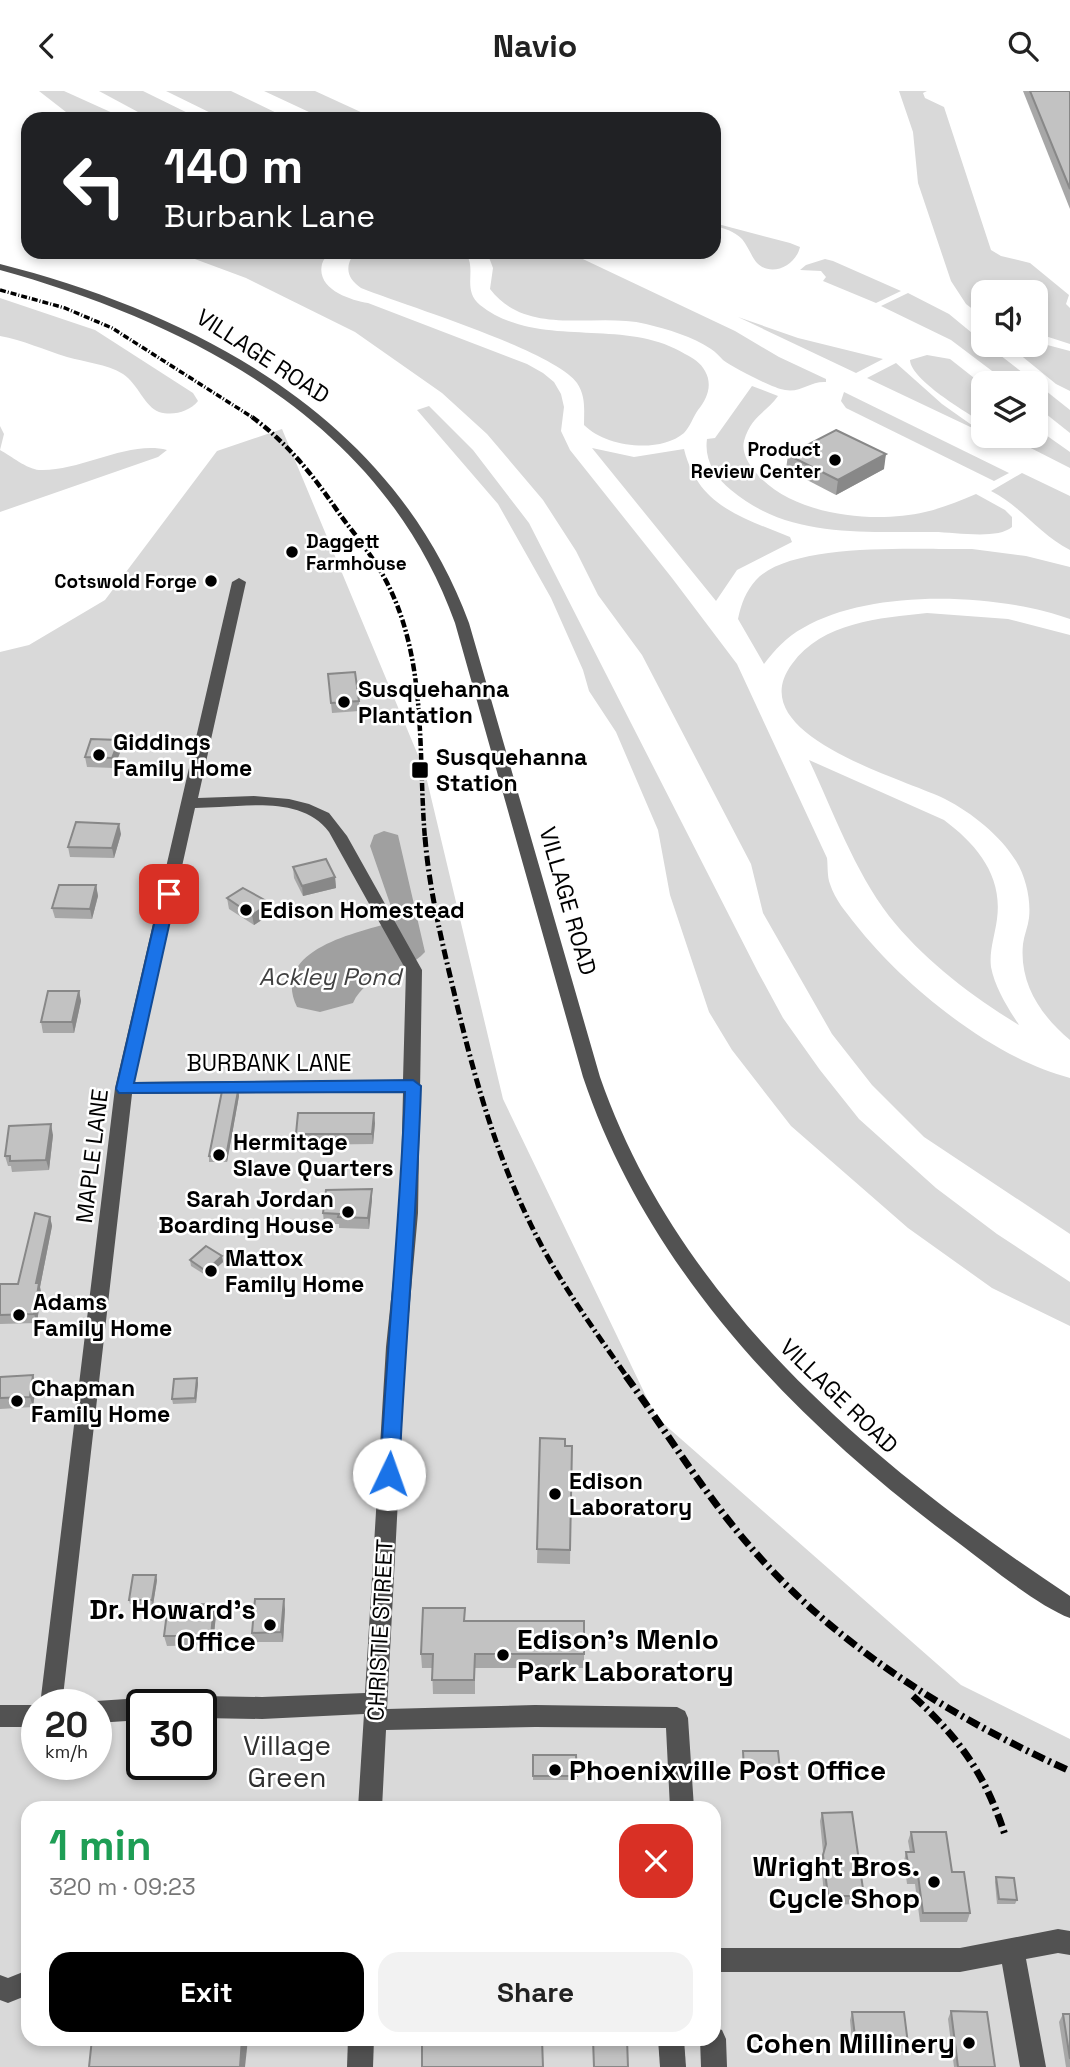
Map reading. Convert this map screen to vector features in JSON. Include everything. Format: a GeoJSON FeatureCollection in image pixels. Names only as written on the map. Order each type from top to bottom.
{"type":"FeatureCollection","features":[{"type":"Feature","properties":{"kind":"street","name":"VILLAGE ROAD"},"geometry":{"type":"LineString","coordinates":[[0,267],[114,302],[215,350],[280,390],[315,417],[361,459],[394,498],[434,557],[458,610],[593,1081],[624,1154],[664,1228],[718,1305],[773,1368],[831,1425],[935,1515],[1070,1608]]}},
{"type":"Feature","properties":{"kind":"street","name":"MAPLE LANE"},"geometry":{"type":"LineString","coordinates":[[53,1689],[124,1089],[239,582]]}},
{"type":"Feature","properties":{"kind":"street","name":"CHRISTIE STREET"},"geometry":{"type":"LineString","coordinates":[[189,803],[282,804],[317,812],[330,821],[414,970],[408,1213],[396,1347],[370,1801]]}},
{"type":"Feature","properties":{"kind":"street","name":"BURBANK LANE"},"geometry":{"type":"LineString","coordinates":[[124,1089],[413,1086]]}},
{"type":"Feature","properties":{"kind":"street"},"geometry":{"type":"LineString","coordinates":[[217,1707],[677,1718],[682,1801]]}},
{"type":"Feature","properties":{"kind":"street"},"geometry":{"type":"LineString","coordinates":[[0,1716],[21,1716]]}},
{"type":"Feature","properties":{"kind":"street"},"geometry":{"type":"LineString","coordinates":[[721,1961],[960,1960],[1058,1941],[1070,1943]]}},
{"type":"Feature","properties":{"kind":"street"},"geometry":{"type":"LineString","coordinates":[[1012,1949],[1033,2067]]}},
{"type":"Feature","properties":{"kind":"street"},"geometry":{"type":"LineString","coordinates":[[0,1987],[8,1991],[21,1985]]}},
{"type":"Feature","properties":{"kind":"street"},"geometry":{"type":"LineString","coordinates":[[360,2067],[361,2046]]}},
{"type":"Feature","properties":{"kind":"street"},"geometry":{"type":"LineString","coordinates":[[672,2046],[673,2067]]}},
{"type":"Feature","properties":{"kind":"street"},"geometry":{"type":"LineString","coordinates":[[713,2046],[714,2067]]}},
{"type":"Feature","properties":{"kind":"green space"},"geometry":{"type":"Polygon","coordinates":[[[39,91],[64,91],[110,112],[66,112],[39,91]]]}},
{"type":"Feature","properties":{"kind":"green space"},"geometry":{"type":"Polygon","coordinates":[[[99,91],[143,91],[186,112],[138,112],[99,91]]]}},
{"type":"Feature","properties":{"kind":"green space"},"geometry":{"type":"Polygon","coordinates":[[[166,91],[231,91],[274,112],[209,112],[166,91]]]}},
{"type":"Feature","properties":{"kind":"green space"},"geometry":{"type":"Polygon","coordinates":[[[264,91],[315,91],[361,112],[309,112],[264,91]]]}},
{"type":"Feature","properties":{"kind":"green space"},"geometry":{"type":"Polygon","coordinates":[[[899,91],[927,91],[923,93],[925,98],[944,107],[991,250],[1001,256],[1030,263],[1069,295],[1066,304],[1070,308],[1070,344],[1048,337],[1048,280],[971,280],[971,308],[966,304],[951,281],[918,183],[913,132],[899,91]]]}},
{"type":"Feature","properties":{"kind":"green space"},"geometry":{"type":"Polygon","coordinates":[[[721,225],[800,247],[789,264],[769,269],[757,263],[739,236],[721,228],[721,225]]]}},
{"type":"Feature","properties":{"kind":"green space"},"geometry":{"type":"Polygon","coordinates":[[[195,259],[325,259],[322,264],[324,280],[336,292],[527,364],[554,382],[564,407],[561,431],[570,450],[737,664],[827,858],[830,884],[845,911],[899,972],[953,1017],[1011,1055],[1070,1078],[1070,1234],[924,1137],[872,1085],[832,1034],[763,913],[751,864],[642,655],[598,595],[576,551],[543,500],[487,434],[442,393],[355,332],[246,278],[195,259]]]}},
{"type":"Feature","properties":{"kind":"green space"},"geometry":{"type":"Polygon","coordinates":[[[351,259],[469,259],[470,286],[474,299],[503,319],[554,331],[635,337],[661,343],[688,356],[701,366],[709,381],[706,397],[686,431],[673,440],[661,444],[633,445],[605,438],[584,425],[582,393],[577,383],[563,370],[478,330],[361,288],[350,276],[351,259]]]}},
{"type":"Feature","properties":{"kind":"green space"},"geometry":{"type":"Polygon","coordinates":[[[490,259],[583,259],[735,331],[779,357],[826,379],[826,382],[796,390],[785,390],[736,368],[696,340],[672,331],[626,321],[563,320],[523,313],[505,304],[490,289],[493,268],[490,259]]]}},
{"type":"Feature","properties":{"kind":"green space"},"geometry":{"type":"Polygon","coordinates":[[[825,259],[901,291],[876,303],[823,281],[826,277],[821,271],[800,270],[806,265],[825,259]]]}},
{"type":"Feature","properties":{"kind":"green space"},"geometry":{"type":"Polygon","coordinates":[[[908,293],[949,314],[971,332],[971,355],[951,340],[881,306],[908,293]]]}},
{"type":"Feature","properties":{"kind":"green space"},"geometry":{"type":"Polygon","coordinates":[[[0,298],[95,330],[193,393],[198,401],[180,412],[159,412],[128,378],[117,371],[0,336],[0,298]]]}},
{"type":"Feature","properties":{"kind":"green space"},"geometry":{"type":"Polygon","coordinates":[[[738,317],[798,338],[883,359],[856,373],[738,317]]]}},
{"type":"Feature","properties":{"kind":"green space"},"geometry":{"type":"Polygon","coordinates":[[[1048,345],[1070,351],[1070,391],[1048,377],[1048,371],[1040,371],[1023,357],[1048,357],[1048,345]]]}},
{"type":"Feature","properties":{"kind":"green space"},"geometry":{"type":"Polygon","coordinates":[[[927,355],[950,359],[971,376],[971,415],[919,377],[910,360],[927,355]]]}},
{"type":"Feature","properties":{"kind":"green space"},"geometry":{"type":"Polygon","coordinates":[[[974,357],[1002,357],[1021,371],[992,371],[974,357]]]}},
{"type":"Feature","properties":{"kind":"green space"},"geometry":{"type":"Polygon","coordinates":[[[896,363],[942,404],[971,425],[971,427],[867,378],[896,363]]]}},
{"type":"Feature","properties":{"kind":"green space"},"geometry":{"type":"Polygon","coordinates":[[[752,386],[778,396],[755,420],[747,433],[743,446],[745,455],[757,474],[792,499],[813,508],[836,513],[882,517],[905,516],[932,510],[976,494],[1005,510],[1012,517],[1012,527],[986,534],[828,529],[802,525],[753,506],[720,480],[707,454],[707,439],[715,438],[752,386]]]}},
{"type":"Feature","properties":{"kind":"green space"},"geometry":{"type":"Polygon","coordinates":[[[844,392],[1009,473],[994,481],[846,408],[841,401],[844,392]]]}},
{"type":"Feature","properties":{"kind":"green space"},"geometry":{"type":"Polygon","coordinates":[[[1048,393],[1070,410],[1070,433],[1048,416],[1048,393]]]}},
{"type":"Feature","properties":{"kind":"green space"},"geometry":{"type":"Polygon","coordinates":[[[429,406],[473,450],[529,523],[783,1018],[859,1119],[936,1188],[997,1234],[1070,1282],[1070,1326],[992,1288],[908,1228],[791,1126],[732,1050],[709,1012],[670,895],[658,830],[616,732],[589,691],[583,670],[551,598],[498,504],[417,410],[429,406]]]}},
{"type":"Feature","properties":{"kind":"green space"},"geometry":{"type":"Polygon","coordinates":[[[0,426],[4,434],[0,450],[0,426]]]}},
{"type":"Feature","properties":{"kind":"green space","name":"Village Green"},"geometry":{"type":"Polygon","coordinates":[[[282,429],[425,772],[503,1099],[656,1417],[961,1685],[1070,1739],[1070,2067],[0,2067],[0,652],[29,645],[105,600],[217,451],[282,429]]]}},
{"type":"Feature","properties":{"kind":"green space"},"geometry":{"type":"Polygon","coordinates":[[[1048,436],[1070,452],[1070,468],[1031,448],[1048,448],[1048,436]]]}},
{"type":"Feature","properties":{"kind":"green space"},"geometry":{"type":"Polygon","coordinates":[[[592,448],[634,457],[684,449],[700,484],[711,497],[739,515],[790,537],[792,542],[737,570],[716,601],[592,448]]]}},
{"type":"Feature","properties":{"kind":"green space"},"geometry":{"type":"Polygon","coordinates":[[[136,449],[167,450],[158,457],[0,512],[0,450],[24,465],[39,470],[71,466],[136,449]]]}},
{"type":"Feature","properties":{"kind":"green space"},"geometry":{"type":"Polygon","coordinates":[[[1022,473],[1070,496],[1070,550],[1049,537],[1012,504],[991,491],[1022,473]]]}},
{"type":"Feature","properties":{"kind":"green space"},"geometry":{"type":"Polygon","coordinates":[[[972,549],[1026,556],[1070,567],[1070,619],[1040,610],[971,600],[898,601],[863,606],[831,615],[803,628],[786,640],[764,664],[738,619],[744,598],[756,580],[773,568],[798,559],[858,550],[972,549]]]}},
{"type":"Feature","properties":{"kind":"green space"},"geometry":{"type":"Polygon","coordinates":[[[927,613],[1008,619],[1070,635],[1070,1040],[1041,1009],[1028,985],[1023,958],[1029,918],[1028,896],[1020,867],[1002,842],[975,818],[945,799],[864,766],[833,750],[806,732],[788,712],[782,689],[792,664],[804,650],[819,639],[872,620],[927,613]]]}},
{"type":"Feature","properties":{"kind":"green space"},"geometry":{"type":"Polygon","coordinates":[[[809,760],[944,820],[976,850],[991,875],[998,903],[991,967],[1002,997],[1019,1025],[949,976],[917,948],[889,916],[855,860],[809,760]]]}},
{"type":"Feature","properties":{"kind":"water","name":"Ackley Pond"},"geometry":{"type":"Polygon","coordinates":[[[384,831],[398,835],[425,952],[406,966],[367,985],[353,1003],[320,1012],[297,1007],[292,987],[296,970],[306,957],[341,938],[396,921],[370,846],[374,835],[384,831]]]}},
{"type":"Feature","properties":{"kind":"building"},"geometry":{"type":"Polygon","coordinates":[[[1030,91],[1070,91],[1070,189],[1030,91]]]}},
{"type":"Feature","properties":{"kind":"building"},"geometry":{"type":"Polygon","coordinates":[[[836,430],[886,454],[838,480],[788,455],[836,430]]]}},
{"type":"Feature","properties":{"kind":"building","name":"Susquehanna Plantation"},"geometry":{"type":"Polygon","coordinates":[[[355,672],[359,701],[331,703],[328,674],[355,672]]]}},
{"type":"Feature","properties":{"kind":"building"},"geometry":{"type":"Polygon","coordinates":[[[91,739],[119,740],[112,758],[85,757],[91,739]]]}},
{"type":"Feature","properties":{"kind":"building"},"geometry":{"type":"Polygon","coordinates":[[[76,822],[119,824],[112,848],[68,847],[76,822]]]}},
{"type":"Feature","properties":{"kind":"building"},"geometry":{"type":"Polygon","coordinates":[[[326,859],[335,877],[302,886],[293,867],[326,859]]]}},
{"type":"Feature","properties":{"kind":"building"},"geometry":{"type":"Polygon","coordinates":[[[59,885],[96,885],[90,909],[52,908],[59,885]]]}},
{"type":"Feature","properties":{"kind":"building"},"geometry":{"type":"Polygon","coordinates":[[[243,888],[270,903],[252,915],[227,898],[243,888]]]}},
{"type":"Feature","properties":{"kind":"building"},"geometry":{"type":"Polygon","coordinates":[[[48,991],[79,991],[72,1022],[41,1022],[48,991]]]}},
{"type":"Feature","properties":{"kind":"building"},"geometry":{"type":"Polygon","coordinates":[[[222,1091],[238,1091],[226,1157],[209,1156],[222,1091]]]}},
{"type":"Feature","properties":{"kind":"building"},"geometry":{"type":"Polygon","coordinates":[[[298,1113],[374,1113],[372,1134],[296,1134],[298,1113]]]}},
{"type":"Feature","properties":{"kind":"building"},"geometry":{"type":"Polygon","coordinates":[[[51,1124],[46,1160],[10,1161],[10,1156],[5,1156],[9,1126],[51,1124]]]}},
{"type":"Feature","properties":{"kind":"building"},"geometry":{"type":"Polygon","coordinates":[[[372,1189],[368,1218],[338,1217],[339,1214],[323,1213],[326,1190],[372,1189]]]}},
{"type":"Feature","properties":{"kind":"building"},"geometry":{"type":"Polygon","coordinates":[[[35,1213],[50,1217],[36,1283],[39,1283],[34,1314],[0,1315],[0,1284],[18,1284],[35,1213]]]}},
{"type":"Feature","properties":{"kind":"building"},"geometry":{"type":"Polygon","coordinates":[[[206,1246],[222,1256],[206,1271],[190,1260],[206,1246]]]}},
{"type":"Feature","properties":{"kind":"building"},"geometry":{"type":"Polygon","coordinates":[[[33,1375],[30,1397],[0,1398],[0,1377],[33,1375]]]}},
{"type":"Feature","properties":{"kind":"building"},"geometry":{"type":"Polygon","coordinates":[[[197,1378],[195,1398],[172,1399],[174,1379],[197,1378]]]}},
{"type":"Feature","properties":{"kind":"building","name":"Edison Laboratory"},"geometry":{"type":"Polygon","coordinates":[[[540,1438],[565,1439],[565,1446],[572,1446],[570,1550],[537,1549],[540,1438]]]}},
{"type":"Feature","properties":{"kind":"building"},"geometry":{"type":"Polygon","coordinates":[[[133,1575],[156,1575],[152,1600],[129,1600],[133,1575]]]}},
{"type":"Feature","properties":{"kind":"building","name":"Dr. Howard’s Office"},"geometry":{"type":"Polygon","coordinates":[[[255,1599],[284,1599],[281,1632],[252,1633],[255,1599]]]}},
{"type":"Feature","properties":{"kind":"building"},"geometry":{"type":"Polygon","coordinates":[[[214,1604],[211,1636],[164,1636],[168,1605],[214,1604]]]}},
{"type":"Feature","properties":{"kind":"building","name":"Edison's Menlo Park Laboratory"},"geometry":{"type":"Polygon","coordinates":[[[423,1608],[465,1608],[464,1621],[584,1621],[584,1654],[475,1654],[474,1680],[432,1680],[433,1654],[421,1654],[423,1608]]]}},
{"type":"Feature","properties":{"kind":"building"},"geometry":{"type":"Polygon","coordinates":[[[743,1751],[778,1751],[780,1770],[744,1770],[743,1751]]]}},
{"type":"Feature","properties":{"kind":"building","name":"Phoenixville Post Office"},"geometry":{"type":"Polygon","coordinates":[[[533,1755],[576,1755],[577,1776],[533,1776],[533,1755]]]}},
{"type":"Feature","properties":{"kind":"building"},"geometry":{"type":"Polygon","coordinates":[[[852,1812],[864,1896],[828,1896],[822,1813],[852,1812]]]}},
{"type":"Feature","properties":{"kind":"building","name":"Wright Bros. Cycle Shop"},"geometry":{"type":"Polygon","coordinates":[[[911,1832],[946,1832],[952,1872],[964,1872],[970,1913],[923,1913],[918,1875],[910,1875],[906,1852],[914,1852],[911,1832]]]}},
{"type":"Feature","properties":{"kind":"building"},"geometry":{"type":"Polygon","coordinates":[[[996,1877],[1014,1878],[1017,1900],[999,1899],[996,1877]]]}},
{"type":"Feature","properties":{"kind":"building","name":"Cohen Millinery"},"geometry":{"type":"Polygon","coordinates":[[[951,2011],[987,2012],[995,2067],[958,2067],[951,2011]]]}},
{"type":"Feature","properties":{"kind":"building"},"geometry":{"type":"Polygon","coordinates":[[[852,2012],[904,2012],[908,2044],[856,2044],[852,2012]]]}},
{"type":"Feature","properties":{"kind":"building"},"geometry":{"type":"Polygon","coordinates":[[[1063,2014],[1070,2014],[1070,2059],[1063,2014]]]}},
{"type":"Feature","properties":{"kind":"building"},"geometry":{"type":"Polygon","coordinates":[[[91,2046],[242,2046],[240,2067],[89,2067],[91,2046]]]}},
{"type":"Feature","properties":{"kind":"building"},"geometry":{"type":"Polygon","coordinates":[[[422,2046],[542,2046],[543,2067],[422,2067],[422,2046]]]}},
{"type":"Feature","properties":{"kind":"building"},"geometry":{"type":"Polygon","coordinates":[[[593,2046],[627,2046],[628,2067],[594,2067],[593,2046]]]}},
{"type":"Feature","properties":{"kind":"railway"},"geometry":{"type":"LineString","coordinates":[[0,290],[65,308],[112,328],[252,417]]}},
{"type":"Feature","properties":{"kind":"railway"},"geometry":{"type":"LineString","coordinates":[[252,417],[278,439],[311,475],[381,571],[403,620],[416,682],[425,839]]}},
{"type":"Feature","properties":{"kind":"railway"},"geometry":{"type":"LineString","coordinates":[[425,837],[436,913],[460,1018],[485,1109],[506,1168],[552,1265],[627,1377]]}},
{"type":"Feature","properties":{"kind":"railway"},"geometry":{"type":"LineString","coordinates":[[626,1376],[737,1531],[771,1570],[808,1606],[889,1670],[932,1698],[977,1725],[1070,1771]]}},
{"type":"Feature","properties":{"kind":"railway"},"geometry":{"type":"LineString","coordinates":[[913,1696],[944,1727],[969,1759],[989,1794],[1005,1835]]}},
{"type":"Feature","properties":{"kind":"place","name":"Product Review Center"},"geometry":{"type":"Point","coordinates":[835,460]}},
{"type":"Feature","properties":{"kind":"place","name":"Daggett Farmhouse"},"geometry":{"type":"Point","coordinates":[292,552]}},
{"type":"Feature","properties":{"kind":"place","name":"Cotswold Forge"},"geometry":{"type":"Point","coordinates":[211,581]}},
{"type":"Feature","properties":{"kind":"place","name":"Susquehanna Plantation"},"geometry":{"type":"Point","coordinates":[344,702]}},
{"type":"Feature","properties":{"kind":"place","name":"Giddings Family Home"},"geometry":{"type":"Point","coordinates":[99,755]}},
{"type":"Feature","properties":{"kind":"place","name":"Susquehanna Station"},"geometry":{"type":"Point","coordinates":[420,770]}},
{"type":"Feature","properties":{"kind":"place","name":"Edison Homestead"},"geometry":{"type":"Point","coordinates":[246,910]}},
{"type":"Feature","properties":{"kind":"place","name":"Hermitage Slave Quarters"},"geometry":{"type":"Point","coordinates":[219,1155]}},
{"type":"Feature","properties":{"kind":"place","name":"Sarah Jordan Boarding House"},"geometry":{"type":"Point","coordinates":[348,1212]}},
{"type":"Feature","properties":{"kind":"place","name":"Mattox Family Home"},"geometry":{"type":"Point","coordinates":[211,1271]}},
{"type":"Feature","properties":{"kind":"place","name":"Adams Family Home"},"geometry":{"type":"Point","coordinates":[19,1315]}},
{"type":"Feature","properties":{"kind":"place","name":"Chapman Family Home"},"geometry":{"type":"Point","coordinates":[17,1401]}},
{"type":"Feature","properties":{"kind":"place","name":"Edison Laboratory"},"geometry":{"type":"Point","coordinates":[555,1494]}},
{"type":"Feature","properties":{"kind":"place","name":"Dr. Howard’s Office"},"geometry":{"type":"Point","coordinates":[270,1625]}},
{"type":"Feature","properties":{"kind":"place","name":"Edison's Menlo Park Laboratory"},"geometry":{"type":"Point","coordinates":[503,1655]}},
{"type":"Feature","properties":{"kind":"place","name":"Phoenixville Post Office"},"geometry":{"type":"Point","coordinates":[555,1770]}},
{"type":"Feature","properties":{"kind":"place","name":"Wright Bros. Cycle Shop"},"geometry":{"type":"Point","coordinates":[934,1882]}},
{"type":"Feature","properties":{"kind":"place","name":"Cohen Millinery"},"geometry":{"type":"Point","coordinates":[969,2043]}},
{"type":"Feature","properties":{"kind":"route"},"geometry":{"type":"LineString","coordinates":[[169,894],[124,1089],[413,1086],[408,1213],[396,1347],[389,1474]]}}]}
